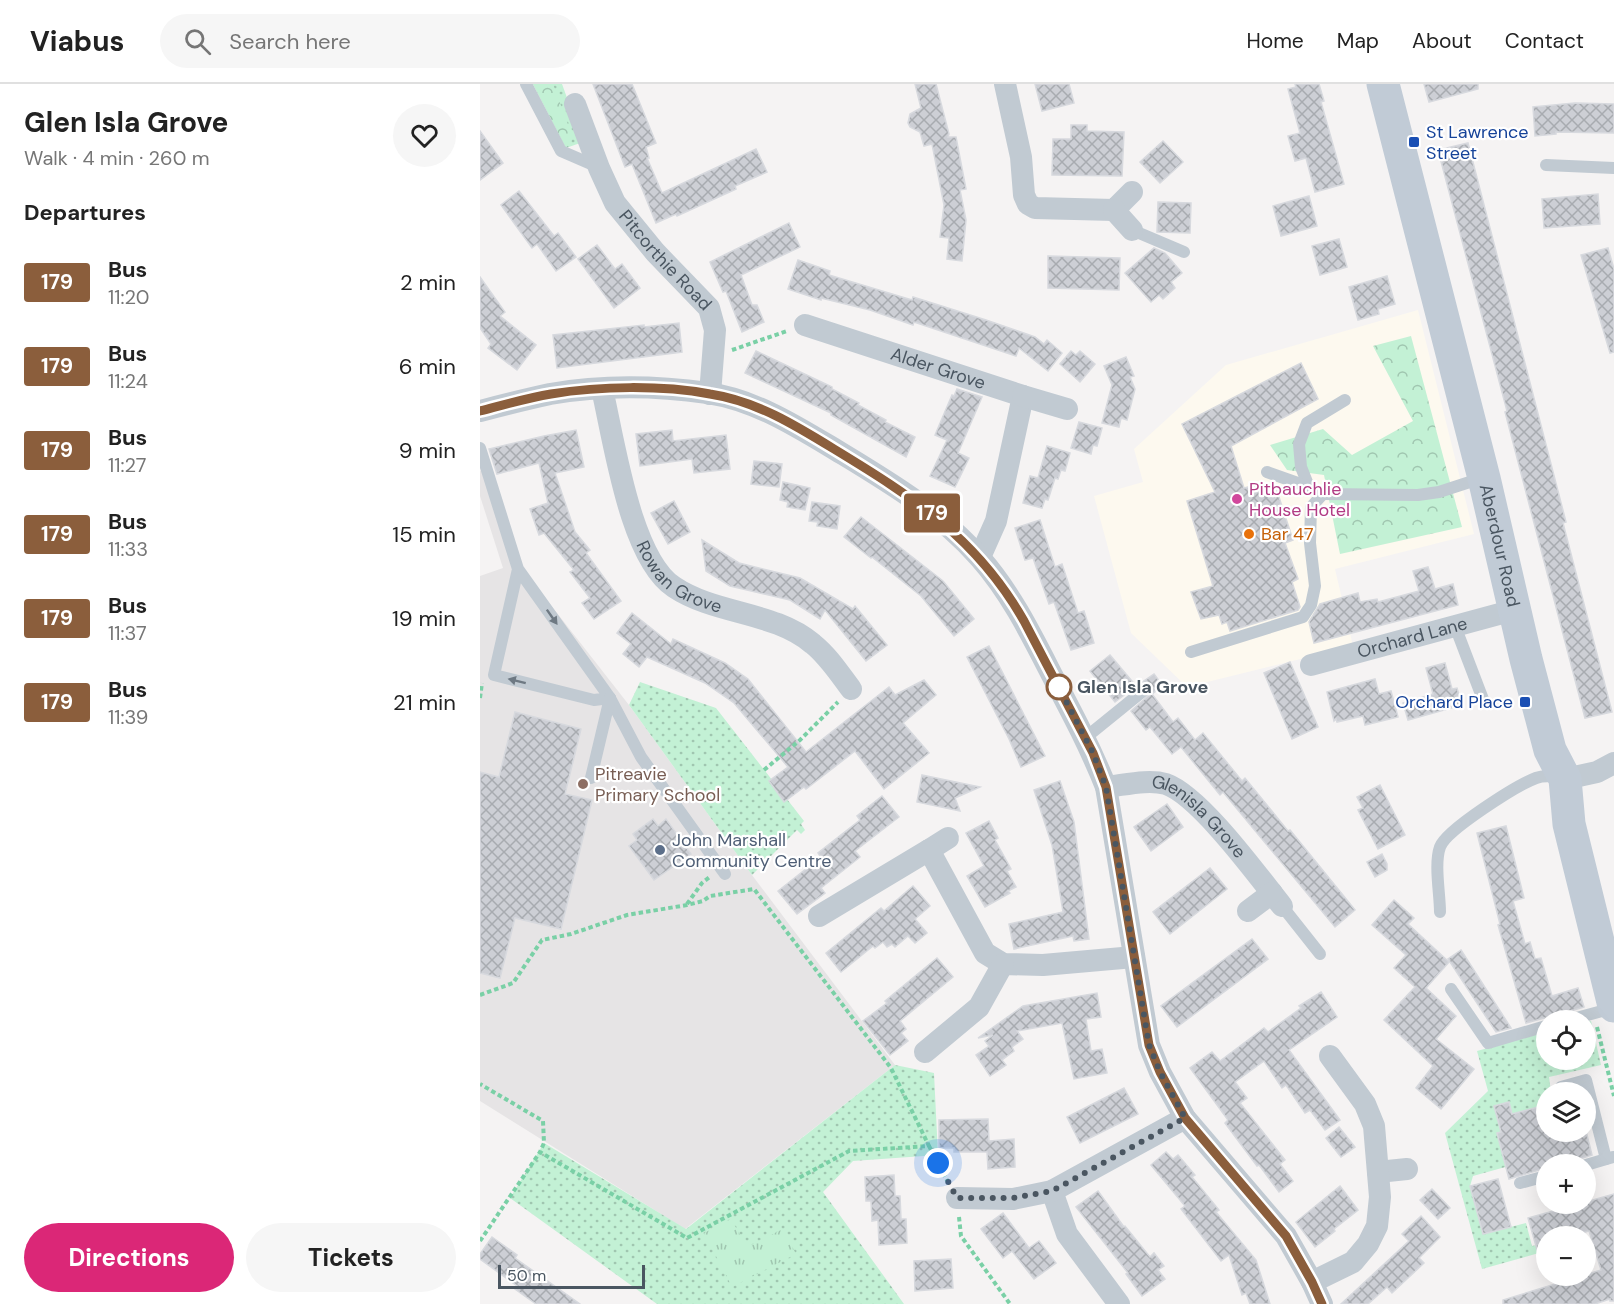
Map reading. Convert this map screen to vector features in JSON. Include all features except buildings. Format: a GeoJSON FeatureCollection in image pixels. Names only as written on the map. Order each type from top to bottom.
{"type":"FeatureCollection","features":[{"type":"Feature","properties":{"kind":"main road","name":"Aberdour Road"},"geometry":{"type":"LineString","coordinates":[[1383,84],[1484,478],[1514,610],[1550,750],[1565,779],[1569,824],[1610,967],[1614,1007]]}},
{"type":"Feature","properties":{"kind":"street"},"geometry":{"type":"LineString","coordinates":[[1005,84],[1021,157],[1024,195],[1028,204],[1035,208],[1114,210],[1132,192]]}},
{"type":"Feature","properties":{"kind":"street","name":"Pitcorthie Road"},"geometry":{"type":"LineString","coordinates":[[574,104],[615,203],[655,252],[709,308],[715,330],[710,394]]}},
{"type":"Feature","properties":{"kind":"street"},"geometry":{"type":"LineString","coordinates":[[1114,210],[1132,230]]}},
{"type":"Feature","properties":{"kind":"street","name":"Alder Grove"},"geometry":{"type":"LineString","coordinates":[[805,325],[850,347],[1066,409]]}},
{"type":"Feature","properties":{"kind":"street"},"geometry":{"type":"LineString","coordinates":[[480,412],[552,394],[602,389],[660,389],[710,394],[743,401],[776,415],[856,462],[931,511],[980,557],[1012,600],[1085,738],[1106,787],[1149,1045],[1160,1072],[1185,1118],[1286,1236],[1322,1304]]}},
{"type":"Feature","properties":{"kind":"street","name":"Rowan Grove"},"geometry":{"type":"LineString","coordinates":[[602,389],[631,514],[641,542],[657,568],[673,586],[694,597],[718,607],[769,621],[789,629],[812,643],[829,660],[851,689]]}},
{"type":"Feature","properties":{"kind":"street"},"geometry":{"type":"LineString","coordinates":[[980,557],[996,521],[1023,396]]}},
{"type":"Feature","properties":{"kind":"street","name":"Orchard Lane"},"geometry":{"type":"LineString","coordinates":[[1311,665],[1514,610]]}},
{"type":"Feature","properties":{"kind":"street"},"geometry":{"type":"LineString","coordinates":[[1565,779],[1598,772],[1614,763]]}},
{"type":"Feature","properties":{"kind":"street","name":"Glenisla Grove"},"geometry":{"type":"LineString","coordinates":[[1106,787],[1150,782],[1176,789],[1187,797],[1226,837],[1277,900]]}},
{"type":"Feature","properties":{"kind":"street"},"geometry":{"type":"LineString","coordinates":[[819,916],[938,844],[986,953],[1003,964],[1043,965],[1134,957]]}},
{"type":"Feature","properties":{"kind":"street"},"geometry":{"type":"LineString","coordinates":[[1248,912],[1277,900]]}},
{"type":"Feature","properties":{"kind":"street"},"geometry":{"type":"LineString","coordinates":[[925,1052],[979,1007],[1003,964]]}},
{"type":"Feature","properties":{"kind":"street"},"geometry":{"type":"LineString","coordinates":[[1312,1282],[1353,1262],[1368,1244],[1377,1226],[1380,1197],[1374,1126],[1365,1104],[1329,1056]]}},
{"type":"Feature","properties":{"kind":"street"},"geometry":{"type":"LineString","coordinates":[[957,1198],[1013,1198],[1052,1191],[1185,1118]]}},
{"type":"Feature","properties":{"kind":"street"},"geometry":{"type":"LineString","coordinates":[[1378,1172],[1407,1169]]}},
{"type":"Feature","properties":{"kind":"street"},"geometry":{"type":"LineString","coordinates":[[1052,1191],[1067,1234],[1119,1304]]}},
{"type":"Feature","properties":{"kind":"lane"},"geometry":{"type":"LineString","coordinates":[[526,84],[561,151],[599,168]]}},
{"type":"Feature","properties":{"kind":"lane"},"geometry":{"type":"LineString","coordinates":[[1546,165],[1614,168]]}},
{"type":"Feature","properties":{"kind":"lane"},"geometry":{"type":"LineString","coordinates":[[1132,230],[1184,252]]}},
{"type":"Feature","properties":{"kind":"lane"},"geometry":{"type":"LineString","coordinates":[[1309,487],[1300,467],[1299,444],[1307,423],[1345,400]]}},
{"type":"Feature","properties":{"kind":"lane"},"geometry":{"type":"LineString","coordinates":[[480,448],[519,569],[610,698],[642,757],[723,871]]}},
{"type":"Feature","properties":{"kind":"lane"},"geometry":{"type":"LineString","coordinates":[[1267,471],[1323,494],[1418,495],[1439,492],[1484,478]]}},
{"type":"Feature","properties":{"kind":"lane"},"geometry":{"type":"LineString","coordinates":[[1191,652],[1303,617],[1311,605],[1315,586],[1310,543],[1311,507],[1323,494]]}},
{"type":"Feature","properties":{"kind":"lane"},"geometry":{"type":"LineString","coordinates":[[519,569],[494,675],[594,700],[610,698]]}},
{"type":"Feature","properties":{"kind":"lane"},"geometry":{"type":"LineString","coordinates":[[1455,626],[1484,702]]}},
{"type":"Feature","properties":{"kind":"lane"},"geometry":{"type":"LineString","coordinates":[[1085,738],[1143,691]]}},
{"type":"Feature","properties":{"kind":"lane"},"geometry":{"type":"LineString","coordinates":[[591,778],[610,698]]}},
{"type":"Feature","properties":{"kind":"lane"},"geometry":{"type":"LineString","coordinates":[[1440,912],[1438,861],[1439,848],[1444,838],[1479,812],[1535,778],[1547,775],[1565,779]]}},
{"type":"Feature","properties":{"kind":"lane"},"geometry":{"type":"LineString","coordinates":[[1277,900],[1320,954]]}},
{"type":"Feature","properties":{"kind":"lane"},"geometry":{"type":"LineString","coordinates":[[1451,989],[1488,1043],[1536,1029]]}},
{"type":"Feature","properties":{"kind":"lane"},"geometry":{"type":"LineString","coordinates":[[1596,1012],[1614,1007]]}},
{"type":"Feature","properties":{"kind":"lane"},"geometry":{"type":"LineString","coordinates":[[1596,1112],[1610,1158]]}},
{"type":"Feature","properties":{"kind":"lane"},"geometry":{"type":"LineString","coordinates":[[1520,1183],[1536,1179]]}},
{"type":"Feature","properties":{"kind":"path"},"geometry":{"type":"LineString","coordinates":[[713,356],[805,325]]}},
{"type":"Feature","properties":{"kind":"path"},"geometry":{"type":"LineString","coordinates":[[480,698],[483,673]]}},
{"type":"Feature","properties":{"kind":"path"},"geometry":{"type":"LineString","coordinates":[[764,770],[800,740],[851,689]]}},
{"type":"Feature","properties":{"kind":"path"},"geometry":{"type":"LineString","coordinates":[[687,905],[702,883],[723,871]]}},
{"type":"Feature","properties":{"kind":"path"},"geometry":{"type":"LineString","coordinates":[[480,995],[513,983],[542,940],[571,934],[627,915],[687,905],[703,901],[710,896],[754,890],[891,1068],[957,1198],[961,1236],[1011,1304]]}},
{"type":"Feature","properties":{"kind":"path"},"geometry":{"type":"LineString","coordinates":[[480,1084],[543,1121],[544,1143],[480,1241]]}},
{"type":"Feature","properties":{"kind":"path"},"geometry":{"type":"LineString","coordinates":[[540,1152],[687,1238],[713,1227],[849,1151],[929,1146]]}},
{"type":"Feature","properties":{"kind":"shaded area"},"geometry":{"type":"Polygon","coordinates":[[[1418,310],[1474,534],[1335,569],[1353,646],[1187,687],[1131,633],[1094,496],[1143,482],[1134,449],[1226,365],[1418,310]]]}},
{"type":"Feature","properties":{"kind":"shaded area","name":"Pitreavie Primary School"},"geometry":{"type":"Polygon","coordinates":[[[489,468],[521,567],[629,705],[752,875],[895,1065],[685,1229],[480,1101],[480,576],[503,568],[480,496],[480,471],[489,468]]]}},
{"type":"Feature","properties":{"kind":"green space"},"geometry":{"type":"Polygon","coordinates":[[[533,84],[562,84],[583,142],[566,148],[533,84]]]}},
{"type":"Feature","properties":{"kind":"green space"},"geometry":{"type":"Polygon","coordinates":[[[533,84],[553,84],[573,138],[566,148],[533,84]]]}},
{"type":"Feature","properties":{"kind":"green space"},"geometry":{"type":"Polygon","coordinates":[[[1411,336],[1462,527],[1340,554],[1324,475],[1287,470],[1270,445],[1323,429],[1352,455],[1413,421],[1373,346],[1411,336]]]}},
{"type":"Feature","properties":{"kind":"green space"},"geometry":{"type":"Polygon","coordinates":[[[640,682],[716,708],[804,821],[801,824],[805,830],[801,834],[797,830],[752,875],[629,705],[640,682]]]}},
{"type":"Feature","properties":{"kind":"green space"},"geometry":{"type":"Polygon","coordinates":[[[1536,1035],[1536,1070],[1579,1070],[1549,1077],[1550,1082],[1536,1082],[1536,1108],[1512,1114],[1508,1102],[1495,1106],[1501,1132],[1497,1133],[1504,1161],[1509,1166],[1473,1176],[1470,1186],[1483,1234],[1526,1223],[1532,1246],[1536,1245],[1536,1254],[1482,1269],[1445,1133],[1488,1091],[1477,1051],[1536,1035]]]}},
{"type":"Feature","properties":{"kind":"green space"},"geometry":{"type":"Polygon","coordinates":[[[1596,1043],[1601,1065],[1596,1066],[1596,1043]]]}},
{"type":"Feature","properties":{"kind":"green space"},"geometry":{"type":"Polygon","coordinates":[[[895,1065],[934,1073],[938,1155],[853,1161],[823,1192],[904,1304],[657,1304],[510,1198],[544,1143],[686,1229],[895,1065]]]}},
{"type":"Feature","properties":{"kind":"green space"},"geometry":{"type":"Polygon","coordinates":[[[731,1219],[747,1247],[783,1229],[796,1254],[732,1287],[704,1233],[731,1219]]]}},
{"type":"Feature","properties":{"kind":"bus line","name":"179"},"geometry":{"type":"LineString","coordinates":[[480,411],[552,394],[602,389],[660,389],[710,394],[743,401],[776,415],[898,488],[931,511],[980,557],[1012,600],[1024,621],[1093,753],[1106,787],[1149,1045],[1160,1072],[1185,1118],[1286,1236],[1322,1304]]}},
{"type":"Feature","properties":{"kind":"place","name":"St Lawrence Street"},"geometry":{"type":"Point","coordinates":[1414,142]}},
{"type":"Feature","properties":{"kind":"place","name":"Pitbauchlie House Hotel"},"geometry":{"type":"Point","coordinates":[1237,499]}},
{"type":"Feature","properties":{"kind":"place","name":"Bar 47"},"geometry":{"type":"Point","coordinates":[1249,534]}},
{"type":"Feature","properties":{"kind":"place","name":"Glen Isla Grove"},"geometry":{"type":"Point","coordinates":[1059,687]}},
{"type":"Feature","properties":{"kind":"place","name":"Orchard Place"},"geometry":{"type":"Point","coordinates":[1525,702]}},
{"type":"Feature","properties":{"kind":"place","name":"Pitreavie Primary School"},"geometry":{"type":"Point","coordinates":[583,784]}},
{"type":"Feature","properties":{"kind":"place","name":"John Marshall Community Centre"},"geometry":{"type":"Point","coordinates":[660,850]}},
{"type":"Feature","properties":{"kind":"route"},"geometry":{"type":"LineString","coordinates":[[938,1163],[957,1198],[1013,1198],[1052,1191],[1185,1118],[1160,1072],[1149,1045],[1106,787],[1093,753],[1055,680],[1059,687]]}}]}
